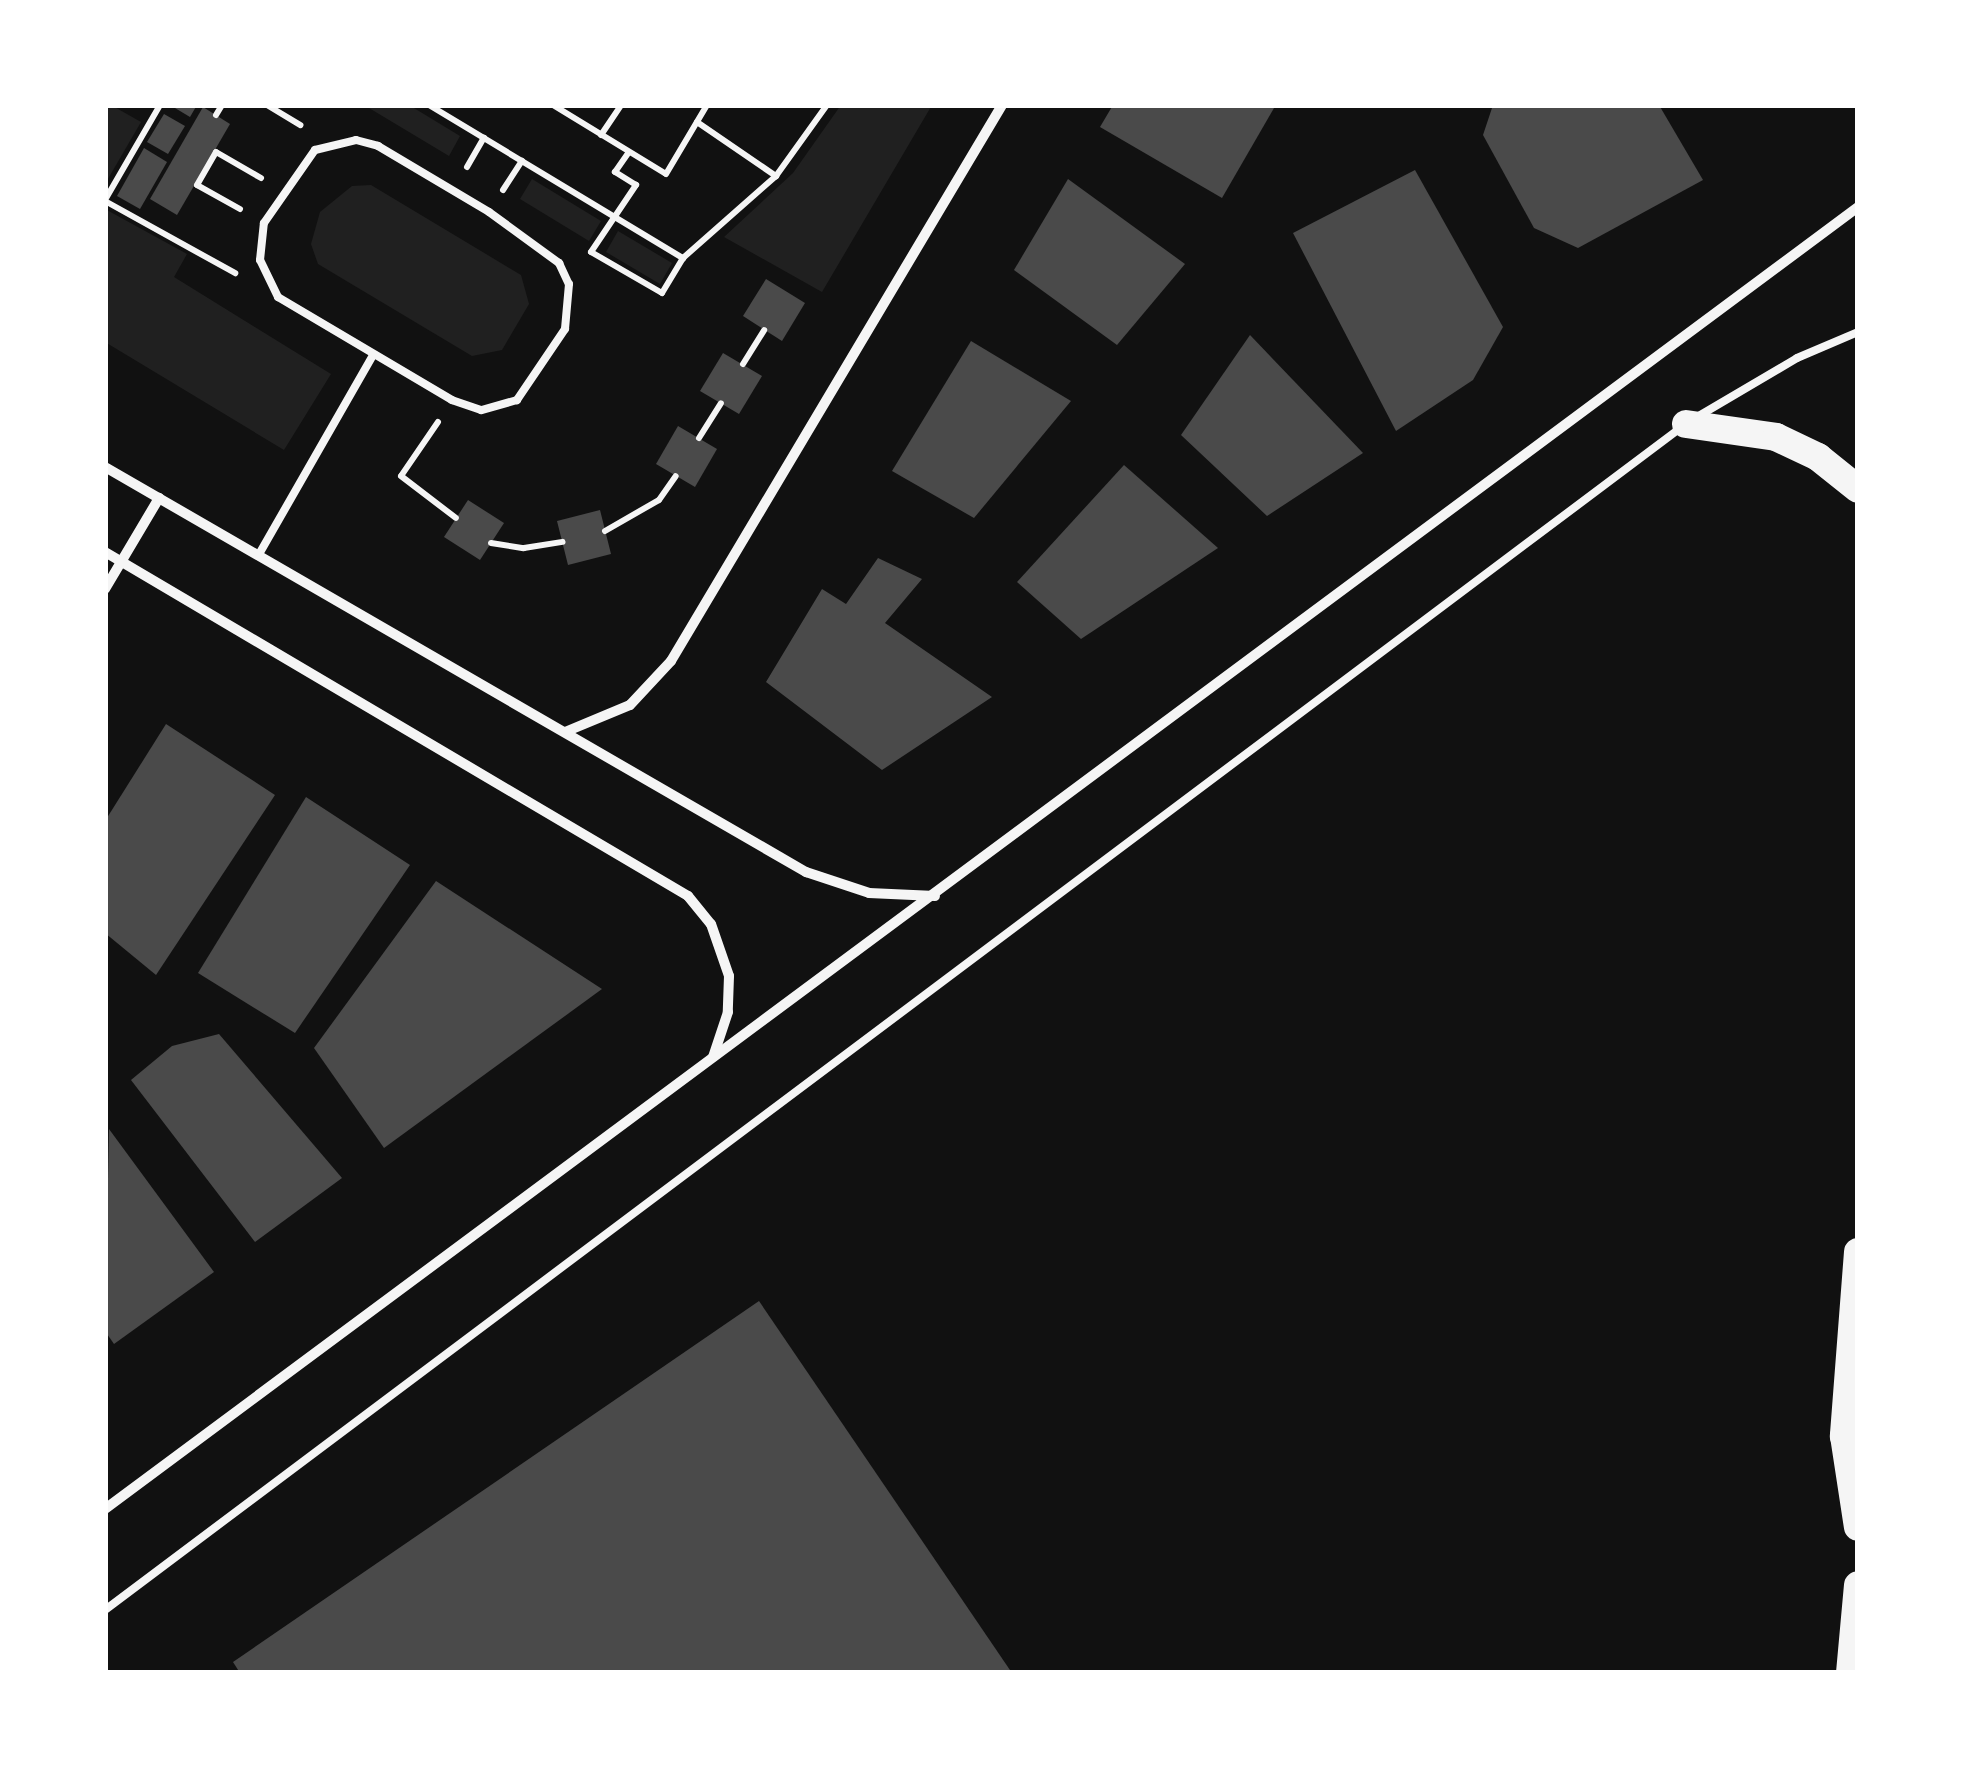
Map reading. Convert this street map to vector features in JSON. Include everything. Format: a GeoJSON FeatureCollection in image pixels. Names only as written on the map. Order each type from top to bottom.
{"type":"FeatureCollection","features":[{"type":"Feature","properties":{"kind":"highway"},"geometry":{"type":"LineString","coordinates":[[1686,424],[1776,437],[1818,457],[1858,489]]}},
{"type":"Feature","properties":{"kind":"highway"},"geometry":{"type":"LineString","coordinates":[[1858,1252],[1844,1436],[1858,1527]]}},
{"type":"Feature","properties":{"kind":"highway"},"geometry":{"type":"LineString","coordinates":[[1850,1673],[1858,1585]]}},
{"type":"Feature","properties":{"kind":"street"},"geometry":{"type":"LineString","coordinates":[[563,732],[620,712],[671,661],[1002,105]]}},
{"type":"Feature","properties":{"kind":"street"},"geometry":{"type":"LineString","coordinates":[[105,1509],[936,896],[1858,207]]}},
{"type":"Feature","properties":{"kind":"street"},"geometry":{"type":"LineString","coordinates":[[105,467],[806,872],[869,893],[936,896]]}},
{"type":"Feature","properties":{"kind":"street"},"geometry":{"type":"LineString","coordinates":[[105,588],[159,498]]}},
{"type":"Feature","properties":{"kind":"street"},"geometry":{"type":"LineString","coordinates":[[105,552],[688,896],[719,940],[728,976],[728,1012],[710,1062]]}},
{"type":"Feature","properties":{"kind":"lane"},"geometry":{"type":"LineString","coordinates":[[328,142],[378,146],[542,247],[569,284],[565,330],[517,400],[481,410],[452,400],[372,357],[278,297],[260,260],[264,222],[299,165],[328,142]]}},
{"type":"Feature","properties":{"kind":"lane"},"geometry":{"type":"LineString","coordinates":[[105,1610],[1686,424],[1797,358],[1858,332]]}},
{"type":"Feature","properties":{"kind":"lane"},"geometry":{"type":"LineString","coordinates":[[258,556],[372,357]]}},
{"type":"Feature","properties":{"kind":"path"},"geometry":{"type":"LineString","coordinates":[[160,105],[105,200],[278,297]]}},
{"type":"Feature","properties":{"kind":"path"},"geometry":{"type":"LineString","coordinates":[[216,116],[222,105]]}},
{"type":"Feature","properties":{"kind":"path"},"geometry":{"type":"LineString","coordinates":[[429,105],[682,258]]}},
{"type":"Feature","properties":{"kind":"path"},"geometry":{"type":"LineString","coordinates":[[552,105],[666,174],[707,105]]}},
{"type":"Feature","properties":{"kind":"path"},"geometry":{"type":"LineString","coordinates":[[601,134],[622,105]]}},
{"type":"Feature","properties":{"kind":"path"},"geometry":{"type":"LineString","coordinates":[[591,252],[662,293],[682,258],[776,176],[827,105]]}},
{"type":"Feature","properties":{"kind":"path"},"geometry":{"type":"LineString","coordinates":[[697,122],[776,176]]}},
{"type":"Feature","properties":{"kind":"path"},"geometry":{"type":"LineString","coordinates":[[264,222],[197,185],[216,152],[283,191]]}},
{"type":"Feature","properties":{"kind":"path"},"geometry":{"type":"LineString","coordinates":[[569,284],[636,185],[616,172],[629,152]]}},
{"type":"Feature","properties":{"kind":"path"},"geometry":{"type":"LineString","coordinates":[[744,364],[764,330]]}},
{"type":"Feature","properties":{"kind":"path"},"geometry":{"type":"LineString","coordinates":[[452,400],[401,476],[456,518]]}},
{"type":"Feature","properties":{"kind":"path"},"geometry":{"type":"LineString","coordinates":[[698,438],[721,403]]}},
{"type":"Feature","properties":{"kind":"path"},"geometry":{"type":"LineString","coordinates":[[605,531],[659,500],[676,476]]}},
{"type":"Feature","properties":{"kind":"path"},"geometry":{"type":"LineString","coordinates":[[492,542],[524,548],[563,542]]}},
{"type":"Feature","properties":{"kind":"shaded area"},"geometry":{"type":"Polygon","coordinates":[[[111,105],[141,122],[105,184],[105,106],[111,105]]]}},
{"type":"Feature","properties":{"kind":"shaded area"},"geometry":{"type":"Polygon","coordinates":[[[364,105],[409,105],[460,136],[449,156],[364,105]]]}},
{"type":"Feature","properties":{"kind":"shaded area"},"geometry":{"type":"Polygon","coordinates":[[[841,105],[932,105],[822,292],[724,237],[793,173],[841,105]]]}},
{"type":"Feature","properties":{"kind":"shaded area"},"geometry":{"type":"Polygon","coordinates":[[[532,179],[601,221],[589,241],[520,199],[532,179]]]}},
{"type":"Feature","properties":{"kind":"shaded area"},"geometry":{"type":"Polygon","coordinates":[[[371,185],[521,275],[529,304],[502,350],[472,356],[318,264],[311,244],[320,212],[352,186],[371,185]]]}},
{"type":"Feature","properties":{"kind":"shaded area"},"geometry":{"type":"Polygon","coordinates":[[[105,209],[187,254],[174,277],[331,374],[284,450],[105,342],[105,209]]]}},
{"type":"Feature","properties":{"kind":"shaded area"},"geometry":{"type":"Polygon","coordinates":[[[618,231],[672,263],[660,284],[606,252],[618,231]]]}},
{"type":"Feature","properties":{"kind":"building"},"geometry":{"type":"Polygon","coordinates":[[[170,105],[197,105],[190,117],[170,105]]]}},
{"type":"Feature","properties":{"kind":"building"},"geometry":{"type":"Polygon","coordinates":[[[1113,105],[1274,108],[1222,198],[1100,127],[1113,105]]]}},
{"type":"Feature","properties":{"kind":"building"},"geometry":{"type":"Polygon","coordinates":[[[1493,105],[1659,105],[1703,180],[1578,248],[1534,228],[1483,135],[1493,105]]]}},
{"type":"Feature","properties":{"kind":"building"},"geometry":{"type":"Polygon","coordinates":[[[203,107],[230,124],[177,215],[150,199],[203,107]]]}},
{"type":"Feature","properties":{"kind":"building"},"geometry":{"type":"Polygon","coordinates":[[[164,114],[185,126],[168,154],[147,142],[164,114]]]}},
{"type":"Feature","properties":{"kind":"building"},"geometry":{"type":"Polygon","coordinates":[[[144,148],[167,162],[140,209],[117,196],[144,148]]]}},
{"type":"Feature","properties":{"kind":"building"},"geometry":{"type":"Polygon","coordinates":[[[1415,170],[1503,327],[1473,380],[1396,431],[1293,233],[1415,170]]]}},
{"type":"Feature","properties":{"kind":"building"},"geometry":{"type":"Polygon","coordinates":[[[1068,179],[1185,264],[1117,345],[1014,270],[1068,179]]]}},
{"type":"Feature","properties":{"kind":"building"},"geometry":{"type":"Polygon","coordinates":[[[766,279],[805,303],[782,341],[743,316],[766,279]]]}},
{"type":"Feature","properties":{"kind":"building"},"geometry":{"type":"Polygon","coordinates":[[[1250,335],[1363,453],[1267,516],[1181,435],[1250,335]]]}},
{"type":"Feature","properties":{"kind":"building"},"geometry":{"type":"Polygon","coordinates":[[[971,341],[1071,401],[974,518],[892,471],[971,341]]]}},
{"type":"Feature","properties":{"kind":"building"},"geometry":{"type":"Polygon","coordinates":[[[723,353],[762,376],[739,414],[700,391],[723,353]]]}},
{"type":"Feature","properties":{"kind":"building"},"geometry":{"type":"Polygon","coordinates":[[[678,426],[717,449],[695,487],[656,464],[678,426]]]}},
{"type":"Feature","properties":{"kind":"building"},"geometry":{"type":"Polygon","coordinates":[[[1124,465],[1218,548],[1081,639],[1017,582],[1124,465]]]}},
{"type":"Feature","properties":{"kind":"building"},"geometry":{"type":"Polygon","coordinates":[[[468,500],[504,523],[480,560],[444,537],[468,500]]]}},
{"type":"Feature","properties":{"kind":"building"},"geometry":{"type":"Polygon","coordinates":[[[600,510],[611,554],[568,565],[557,521],[600,510]]]}},
{"type":"Feature","properties":{"kind":"building"},"geometry":{"type":"Polygon","coordinates":[[[878,558],[922,579],[885,623],[992,697],[882,770],[766,682],[822,589],[846,604],[878,558]]]}},
{"type":"Feature","properties":{"kind":"building"},"geometry":{"type":"Polygon","coordinates":[[[166,724],[275,795],[156,975],[105,933],[105,821],[166,724]]]}},
{"type":"Feature","properties":{"kind":"building"},"geometry":{"type":"Polygon","coordinates":[[[306,797],[410,865],[295,1033],[198,973],[306,797]]]}},
{"type":"Feature","properties":{"kind":"building"},"geometry":{"type":"Polygon","coordinates":[[[436,881],[602,989],[384,1148],[314,1048],[436,881]]]}},
{"type":"Feature","properties":{"kind":"building"},"geometry":{"type":"Polygon","coordinates":[[[219,1034],[342,1178],[255,1242],[131,1080],[172,1046],[219,1034]]]}},
{"type":"Feature","properties":{"kind":"building"},"geometry":{"type":"Polygon","coordinates":[[[109,1129],[214,1272],[114,1344],[105,1331],[109,1129]]]}},
{"type":"Feature","properties":{"kind":"building"},"geometry":{"type":"Polygon","coordinates":[[[759,1301],[1012,1673],[240,1673],[233,1662],[759,1301]]]}}]}
